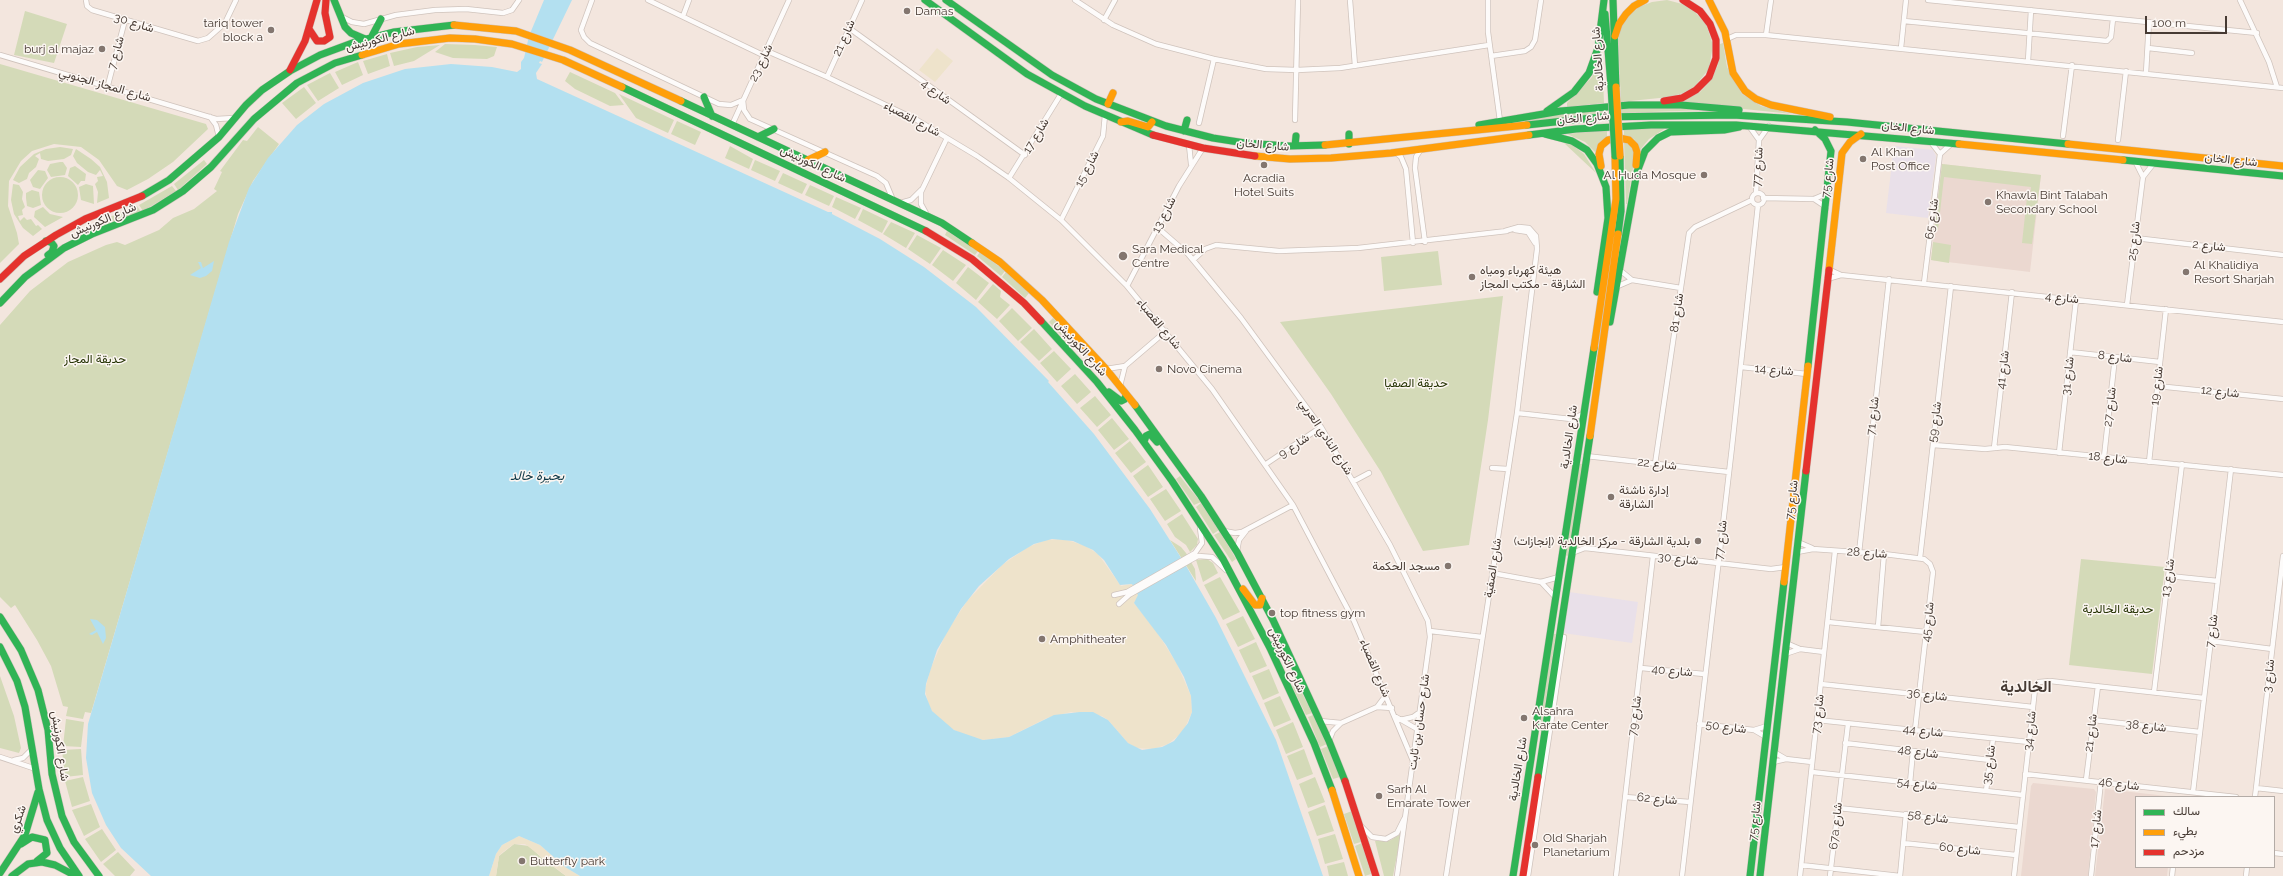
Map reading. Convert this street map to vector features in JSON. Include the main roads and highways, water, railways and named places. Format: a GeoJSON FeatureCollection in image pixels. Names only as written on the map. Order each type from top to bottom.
{"type":"FeatureCollection","features":[{"type":"Feature","properties":{"kind":"main road"},"geometry":{"type":"LineString","coordinates":[[290,71],[303,46],[317,0]]}},
{"type":"Feature","properties":{"kind":"main road"},"geometry":{"type":"LineString","coordinates":[[309,29],[317,41],[324,41],[330,36],[330,30],[325,13],[326,0]]}},
{"type":"Feature","properties":{"kind":"main road"},"geometry":{"type":"LineString","coordinates":[[334,0],[338,15],[348,30],[368,38],[381,19]]}},
{"type":"Feature","properties":{"kind":"main road","name":"شارع الخان"},"geometry":{"type":"LineString","coordinates":[[925,0],[1023,71],[1061,94],[1118,122],[1154,135],[1190,145],[1244,155],[1290,159],[1343,157],[1395,152],[1541,133],[1626,126],[1746,125],[1861,134],[2283,176]]}},
{"type":"Feature","properties":{"kind":"main road","name":"شارع الخان"},"geometry":{"type":"LineString","coordinates":[[946,0],[1052,75],[1108,104],[1152,122],[1184,131],[1228,140],[1295,146],[1349,144],[1626,116],[1697,114],[1775,116],[1847,122],[2283,166]]}},
{"type":"Feature","properties":{"kind":"main road"},"geometry":{"type":"LineString","coordinates":[[1537,115],[1567,98],[1588,73],[1598,48],[1604,0]]}},
{"type":"Feature","properties":{"kind":"main road","name":"شارع الخالدية"},"geometry":{"type":"LineString","coordinates":[[1523,876],[1533,828],[1621,211],[1613,87],[1604,0]]}},
{"type":"Feature","properties":{"kind":"main road","name":"شارع الخالدية"},"geometry":{"type":"LineString","coordinates":[[1613,0],[1613,87]]}},
{"type":"Feature","properties":{"kind":"main road"},"geometry":{"type":"LineString","coordinates":[[1613,42],[1619,24],[1626,14],[1634,6],[1646,0]]}},
{"type":"Feature","properties":{"kind":"main road"},"geometry":{"type":"LineString","coordinates":[[1439,134],[1561,110],[1636,105],[1677,99],[1687,96],[1700,87],[1712,72],[1717,52],[1713,29],[1700,10],[1683,0]]}},
{"type":"Feature","properties":{"kind":"main road"},"geometry":{"type":"LineString","coordinates":[[1709,0],[1723,26],[1727,39],[1733,73],[1739,84],[1752,97],[1771,105],[1847,122]]}},
{"type":"Feature","properties":{"kind":"main road","name":"شارع الكورنيش"},"geometry":{"type":"LineString","coordinates":[[0,279],[24,256],[46,241],[85,219],[125,204],[159,187],[189,165],[219,137],[234,118],[262,90],[290,71],[320,56],[368,38],[409,29],[439,26],[485,27],[516,31],[559,45],[926,215],[975,243],[1018,276],[1106,369],[1120,386],[1167,448],[1237,552],[1262,598],[1298,672],[1329,741],[1360,825],[1376,876]]}},
{"type":"Feature","properties":{"kind":"main road","name":"شارع الكورنيش"},"geometry":{"type":"LineString","coordinates":[[0,303],[34,269],[54,255],[84,238],[142,216],[174,198],[202,175],[275,100],[297,82],[322,69],[361,54],[424,40],[475,38],[512,44],[564,60],[904,219],[956,247],[994,276],[1024,303],[1105,392],[1144,442],[1194,513],[1232,574],[1270,648],[1326,772],[1359,876]]}},
{"type":"Feature","properties":{"kind":"main road"},"geometry":{"type":"LineString","coordinates":[[1108,104],[1113,94]]}},
{"type":"Feature","properties":{"kind":"main road"},"geometry":{"type":"LineString","coordinates":[[704,97],[712,116]]}},
{"type":"Feature","properties":{"kind":"main road"},"geometry":{"type":"LineString","coordinates":[[1636,105],[1696,106],[1775,116]]}},
{"type":"Feature","properties":{"kind":"main road"},"geometry":{"type":"LineString","coordinates":[[1184,131],[1187,120]]}},
{"type":"Feature","properties":{"kind":"main road"},"geometry":{"type":"LineString","coordinates":[[1792,128],[1792,123],[1795,120],[1823,120]]}},
{"type":"Feature","properties":{"kind":"main road"},"geometry":{"type":"LineString","coordinates":[[1118,122],[1128,121],[1148,128],[1152,122]]}},
{"type":"Feature","properties":{"kind":"main road"},"geometry":{"type":"LineString","coordinates":[[1632,196],[1640,161],[1648,147],[1658,138],[1674,132],[1724,130],[1746,125]]}},
{"type":"Feature","properties":{"kind":"main road"},"geometry":{"type":"LineString","coordinates":[[758,137],[774,129]]}},
{"type":"Feature","properties":{"kind":"main road","name":"شارع 75"},"geometry":{"type":"LineString","coordinates":[[1750,876],[1828,193],[1831,151],[1825,139],[1815,130]]}},
{"type":"Feature","properties":{"kind":"main road"},"geometry":{"type":"LineString","coordinates":[[1541,133],[1568,139],[1584,148],[1597,164],[1606,187]]}},
{"type":"Feature","properties":{"kind":"main road"},"geometry":{"type":"LineString","coordinates":[[1349,134],[1349,144]]}},
{"type":"Feature","properties":{"kind":"main road","name":"شارع 75"},"geometry":{"type":"LineString","coordinates":[[1760,876],[1842,153],[1850,142],[1861,134]]}},
{"type":"Feature","properties":{"kind":"main road"},"geometry":{"type":"LineString","coordinates":[[1295,146],[1296,136]]}},
{"type":"Feature","properties":{"kind":"main road"},"geometry":{"type":"LineString","coordinates":[[1598,314],[1597,300],[1609,212],[1606,187],[1599,159],[1600,148],[1608,140],[1626,139],[1633,143],[1637,152],[1632,196],[1618,286],[1602,348]]}},
{"type":"Feature","properties":{"kind":"main road"},"geometry":{"type":"LineString","coordinates":[[1831,151],[1834,146],[1838,145],[1842,149],[1842,153]]}},
{"type":"Feature","properties":{"kind":"main road"},"geometry":{"type":"LineString","coordinates":[[808,160],[825,152]]}},
{"type":"Feature","properties":{"kind":"main road","name":"شارع الخالدية"},"geometry":{"type":"LineString","coordinates":[[1513,876],[1598,314],[1615,217],[1617,156]]}},
{"type":"Feature","properties":{"kind":"main road"},"geometry":{"type":"LineString","coordinates":[[34,269],[37,262],[54,250],[53,244],[46,241]]}},
{"type":"Feature","properties":{"kind":"main road"},"geometry":{"type":"LineString","coordinates":[[1820,254],[1823,260],[1823,273],[1828,279]]}},
{"type":"Feature","properties":{"kind":"main road"},"geometry":{"type":"LineString","coordinates":[[1808,371],[1812,373],[1811,386],[1814,392]]}},
{"type":"Feature","properties":{"kind":"main road"},"geometry":{"type":"LineString","coordinates":[[1105,392],[1111,392],[1121,401],[1125,399],[1126,394]]}},
{"type":"Feature","properties":{"kind":"main road"},"geometry":{"type":"LineString","coordinates":[[1144,442],[1146,436],[1150,434],[1161,446],[1167,448]]}},
{"type":"Feature","properties":{"kind":"main road"},"geometry":{"type":"LineString","coordinates":[[1790,530],[1793,534],[1793,547],[1797,552]]}},
{"type":"Feature","properties":{"kind":"main road"},"geometry":{"type":"LineString","coordinates":[[1786,567],[1790,571],[1790,581],[1792,584]]}},
{"type":"Feature","properties":{"kind":"main road"},"geometry":{"type":"LineString","coordinates":[[1239,587],[1246,591],[1255,606],[1260,605],[1262,598]]}},
{"type":"Feature","properties":{"kind":"main road","name":"شارع الكورنيش"},"geometry":{"type":"LineString","coordinates":[[0,617],[21,650],[38,690],[48,730],[53,781],[62,816],[74,842],[99,876]]}},
{"type":"Feature","properties":{"kind":"main road"},"geometry":{"type":"LineString","coordinates":[[1270,648],[1275,645],[1280,646],[1288,662],[1298,672]]}},
{"type":"Feature","properties":{"kind":"main road"},"geometry":{"type":"LineString","coordinates":[[0,647],[21,694],[33,747],[39,790],[53,834],[79,876]]}},
{"type":"Feature","properties":{"kind":"main road"},"geometry":{"type":"LineString","coordinates":[[1766,739],[1769,746],[1769,757],[1773,762]]}},
{"type":"Feature","properties":{"kind":"main road","name":"شكري"},"geometry":{"type":"LineString","coordinates":[[0,873],[20,846],[33,814],[39,790]]}},
{"type":"Feature","properties":{"kind":"main road"},"geometry":{"type":"LineString","coordinates":[[12,876],[21,867],[45,857],[48,853],[45,840],[37,837],[32,837],[20,846]]}},
{"type":"Feature","properties":{"kind":"main road"},"geometry":{"type":"LineString","coordinates":[[35,862],[56,865],[76,876]]}},
{"type":"Feature","properties":{"kind":"water","name":"بحيرة خالد"},"geometry":{"type":"Polygon","coordinates":[[[544,0],[572,0],[542,62],[540,61],[539,63],[542,64],[536,73],[537,79],[828,212],[832,212],[832,214],[880,239],[924,267],[976,307],[1049,381],[1048,382],[1094,434],[1150,509],[1185,564],[1216,618],[1276,740],[1323,876],[580,876],[565,867],[540,845],[519,836],[502,845],[496,854],[489,876],[151,876],[121,848],[106,825],[92,793],[86,758],[88,724],[229,242],[249,188],[268,158],[297,125],[324,104],[363,83],[405,69],[451,64],[492,67],[517,72],[521,69],[521,62],[524,58],[529,36],[544,0]],[[1052,539],[1034,544],[1009,559],[979,586],[961,609],[937,650],[926,684],[925,694],[932,711],[954,730],[983,740],[1009,737],[1054,715],[1093,712],[1108,720],[1128,743],[1142,750],[1162,747],[1174,741],[1188,723],[1192,712],[1191,696],[1184,677],[1166,645],[1134,603],[1138,595],[1132,584],[1120,585],[1104,560],[1093,550],[1073,541],[1052,539]]]}},
{"type":"Feature","properties":{"kind":"water"},"geometry":{"type":"Polygon","coordinates":[[[214,261],[212,271],[206,276],[200,278],[190,275],[201,268],[198,262],[201,262],[203,268],[214,261]]]}},
{"type":"Feature","properties":{"kind":"water"},"geometry":{"type":"Polygon","coordinates":[[[90,619],[97,620],[105,627],[106,638],[103,644],[97,632],[92,635],[89,634],[96,630],[90,619]]]}},
{"type":"Feature","properties":{"kind":"place","name":"Damas"},"geometry":{"type":"Point","coordinates":[907,11]}},
{"type":"Feature","properties":{"kind":"place","name":"tariq tower block a"},"geometry":{"type":"Point","coordinates":[271,30]}},
{"type":"Feature","properties":{"kind":"place","name":"burj al majaz"},"geometry":{"type":"Point","coordinates":[102,49]}},
{"type":"Feature","properties":{"kind":"place","name":"Al Khan Post Office"},"geometry":{"type":"Point","coordinates":[1863,159]}},
{"type":"Feature","properties":{"kind":"place","name":"Acradia Hotel Suits"},"geometry":{"type":"Point","coordinates":[1264,165]}},
{"type":"Feature","properties":{"kind":"place","name":"Al Huda Mosque"},"geometry":{"type":"Point","coordinates":[1704,175]}},
{"type":"Feature","properties":{"kind":"place","name":"Khawla Bint Talabah Secondary School"},"geometry":{"type":"Point","coordinates":[1988,202]}},
{"type":"Feature","properties":{"kind":"place","name":"Sara Medical Centre"},"geometry":{"type":"Point","coordinates":[1123,256]}},
{"type":"Feature","properties":{"kind":"place","name":"Al Khalidiya Resort Sharjah"},"geometry":{"type":"Point","coordinates":[2186,272]}},
{"type":"Feature","properties":{"kind":"place","name":"هيئة كهرباء ومياه الشارقة - مكتب المجاز"},"geometry":{"type":"Point","coordinates":[1472,277]}},
{"type":"Feature","properties":{"kind":"place","name":"Novo Cinema"},"geometry":{"type":"Point","coordinates":[1159,369]}},
{"type":"Feature","properties":{"kind":"place","name":"إدارة ناشئة الشارقة"},"geometry":{"type":"Point","coordinates":[1611,497]}},
{"type":"Feature","properties":{"kind":"place","name":"بلدية الشارقة - مركز الخالدية (إنجازات)"},"geometry":{"type":"Point","coordinates":[1698,541]}},
{"type":"Feature","properties":{"kind":"place","name":"مسجد الحكمة"},"geometry":{"type":"Point","coordinates":[1448,566]}},
{"type":"Feature","properties":{"kind":"place","name":"top fitness gym"},"geometry":{"type":"Point","coordinates":[1272,613]}},
{"type":"Feature","properties":{"kind":"place","name":"Amphitheater"},"geometry":{"type":"Point","coordinates":[1042,639]}},
{"type":"Feature","properties":{"kind":"place","name":"Alsahra Karate Center"},"geometry":{"type":"Point","coordinates":[1524,718]}},
{"type":"Feature","properties":{"kind":"place","name":"Sarh Al Emarate Tower"},"geometry":{"type":"Point","coordinates":[1379,796]}},
{"type":"Feature","properties":{"kind":"place","name":"Old Sharjah Planetarium"},"geometry":{"type":"Point","coordinates":[1535,845]}},
{"type":"Feature","properties":{"kind":"place","name":"Butterfly park"},"geometry":{"type":"Point","coordinates":[522,861]}},
{"type":"Feature","properties":{"kind":"district","name":"الخالدية"},"geometry":{"type":"Point","coordinates":[2026,687]}},
{"type":"Feature","properties":{"kind":"park label","name":"حديقة المجاز"},"geometry":{"type":"Point","coordinates":[95,359]}},
{"type":"Feature","properties":{"kind":"park label","name":"حديقة الصفيا"},"geometry":{"type":"Point","coordinates":[1416,383]}},
{"type":"Feature","properties":{"kind":"park label","name":"حديقة الخالدية"},"geometry":{"type":"Point","coordinates":[2118,609]}}]}
